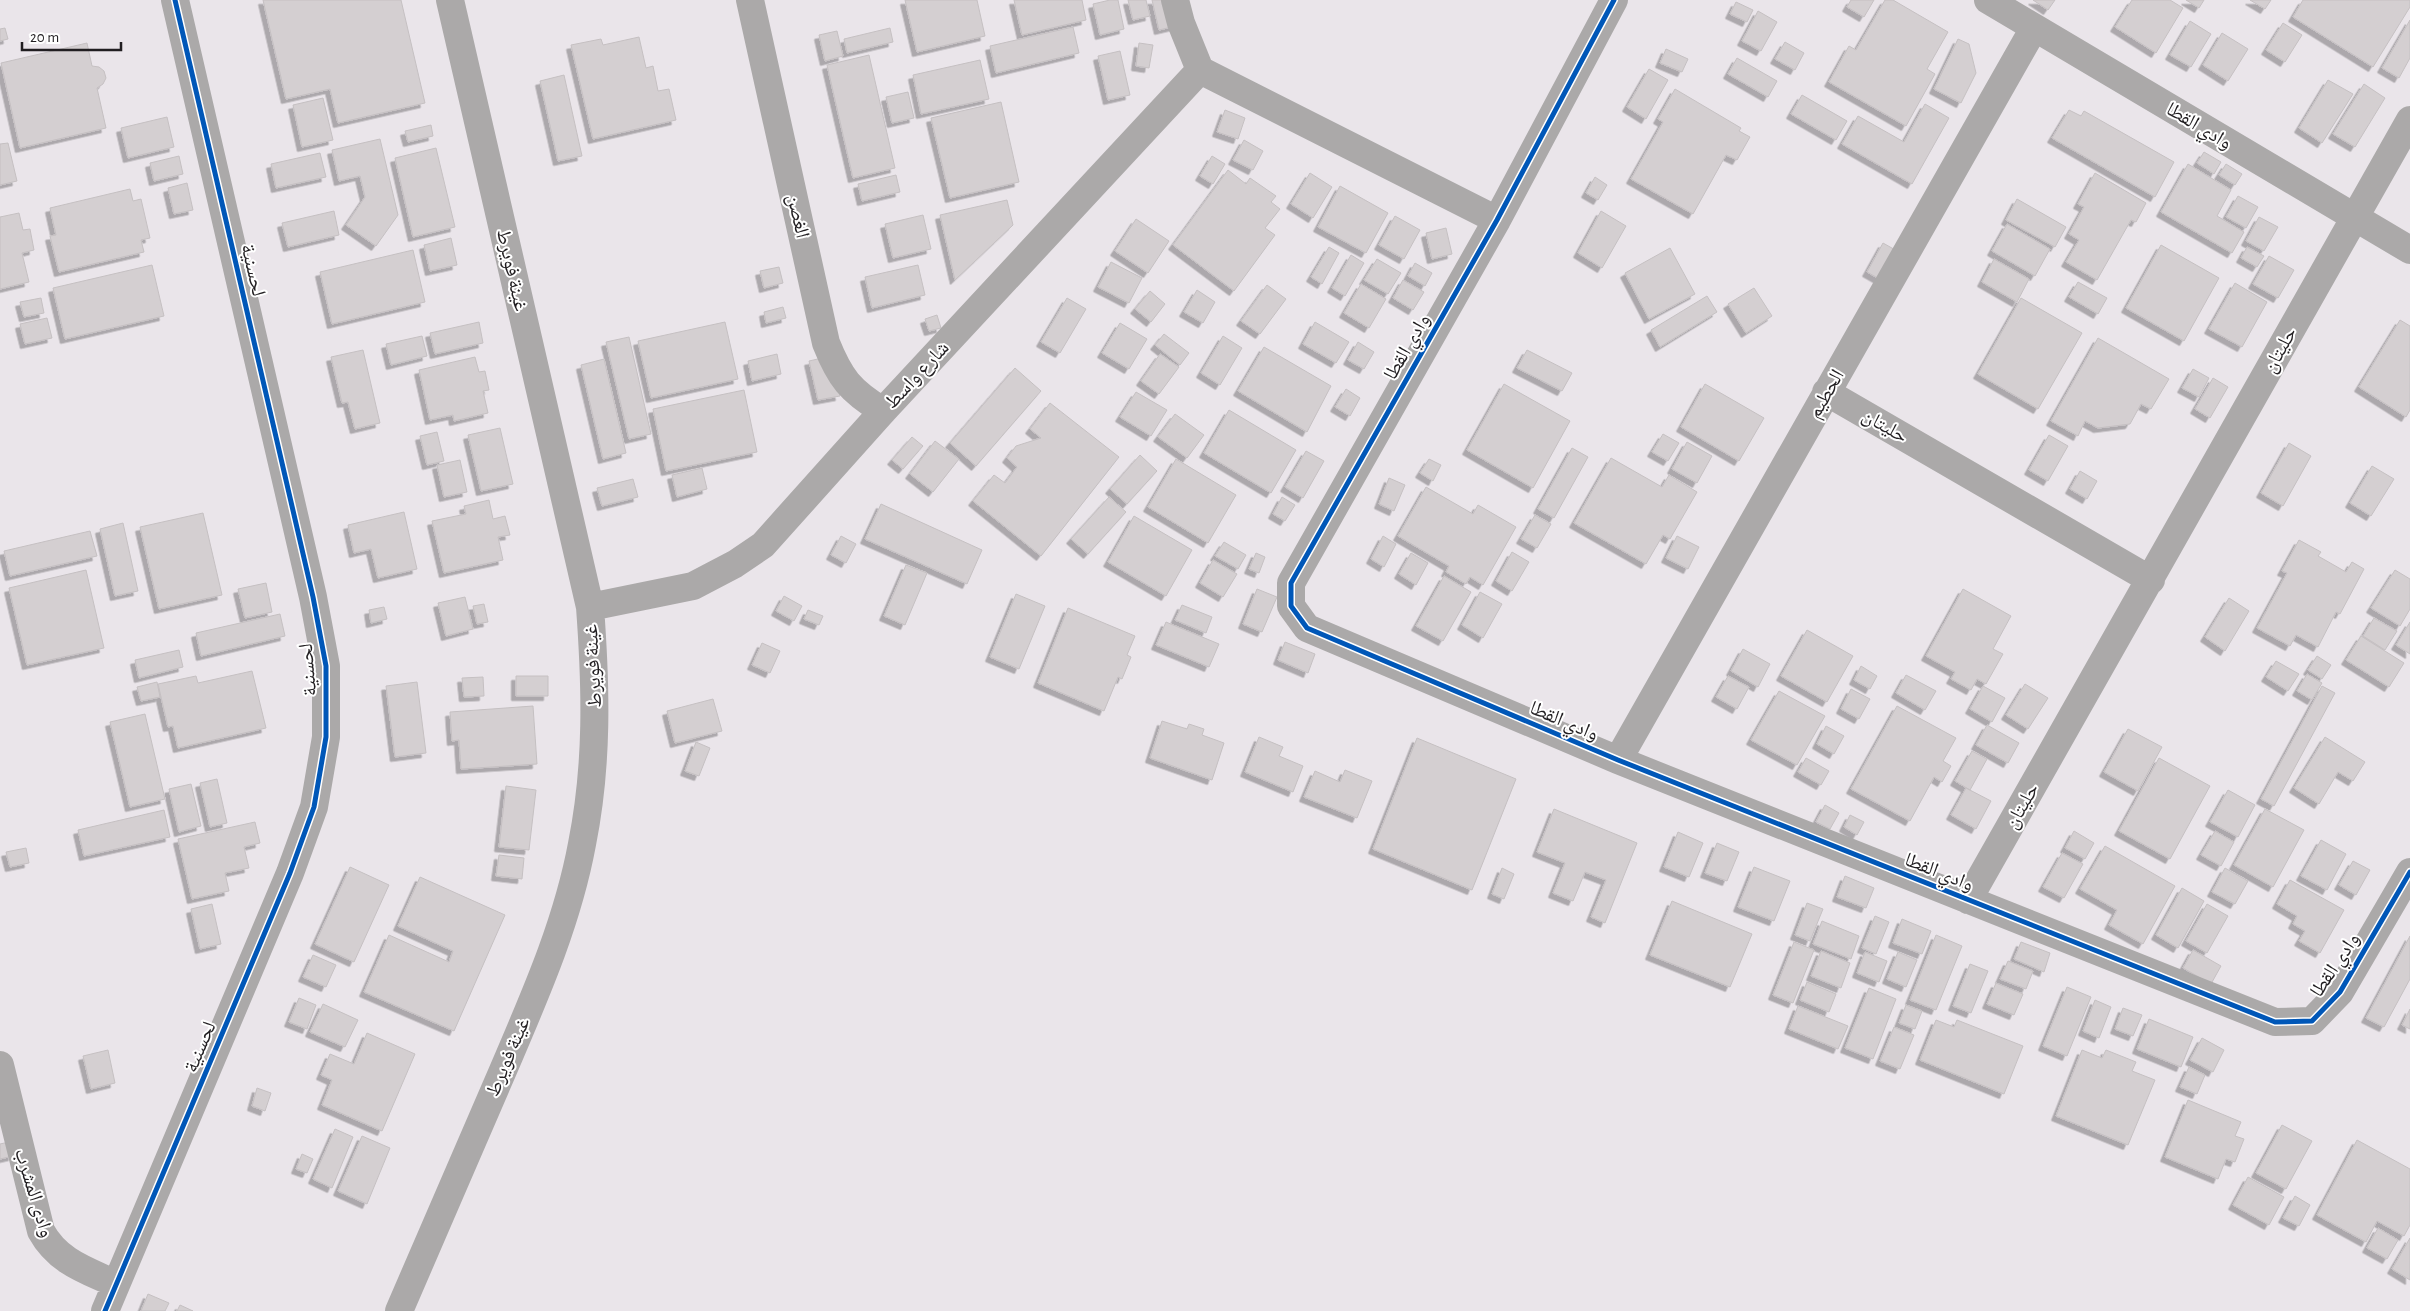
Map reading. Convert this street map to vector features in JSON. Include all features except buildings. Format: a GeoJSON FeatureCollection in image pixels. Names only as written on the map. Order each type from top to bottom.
{"type":"FeatureCollection","features":[{"type":"Feature","properties":{"kind":"street","name":"لحسنية"},"geometry":{"type":"LineString","coordinates":[[105,1311],[290,873],[314,807],[326,737],[326,666],[313,597],[176,0]]}},
{"type":"Feature","properties":{"kind":"street","name":"غينة فويرط"},"geometry":{"type":"LineString","coordinates":[[399,1311],[535,996],[563,921],[582,844],[593,766],[596,686],[590,607],[450,0]]}},
{"type":"Feature","properties":{"kind":"street","name":"الغصن"},"geometry":{"type":"LineString","coordinates":[[750,0],[826,342],[837,370],[858,396],[883,411]]}},
{"type":"Feature","properties":{"kind":"street"},"geometry":{"type":"LineString","coordinates":[[1175,0],[1181,23],[1200,70],[1497,220]]}},
{"type":"Feature","properties":{"kind":"street","name":"وادي القطا"},"geometry":{"type":"LineString","coordinates":[[1614,0],[1497,220],[1291,582],[1291,606],[1307,628],[1618,760],[2276,1022],[2312,1021],[2340,992],[2410,872]]}},
{"type":"Feature","properties":{"kind":"street","name":"وادي القطا"},"geometry":{"type":"LineString","coordinates":[[1988,0],[2410,250]]}},
{"type":"Feature","properties":{"kind":"street","name":"الحطيم"},"geometry":{"type":"LineString","coordinates":[[1618,760],[2034,28]]}},
{"type":"Feature","properties":{"kind":"street","name":"شارع واسط"},"geometry":{"type":"LineString","coordinates":[[590,607],[693,586],[735,564],[763,545],[883,411],[1200,70]]}},
{"type":"Feature","properties":{"kind":"street","name":"حليتان"},"geometry":{"type":"LineString","coordinates":[[1968,900],[2410,120]]}},
{"type":"Feature","properties":{"kind":"street","name":"حليتان"},"geometry":{"type":"LineString","coordinates":[[1826,392],[2150,580]]}},
{"type":"Feature","properties":{"kind":"street","name":"وادى المشرب"},"geometry":{"type":"LineString","coordinates":[[0,1065],[41,1231],[60,1256],[116,1284]]}},
{"type":"Feature","properties":{"kind":"cycle path"},"geometry":{"type":"LineString","coordinates":[[105,1311],[290,873],[314,807],[326,737],[326,666],[313,597],[175,0]]}},
{"type":"Feature","properties":{"kind":"cycle path"},"geometry":{"type":"LineString","coordinates":[[1614,0],[1497,220],[1291,583],[1291,606],[1307,628],[1618,760],[2275,1022],[2312,1021],[2340,992],[2410,872]]}}]}
